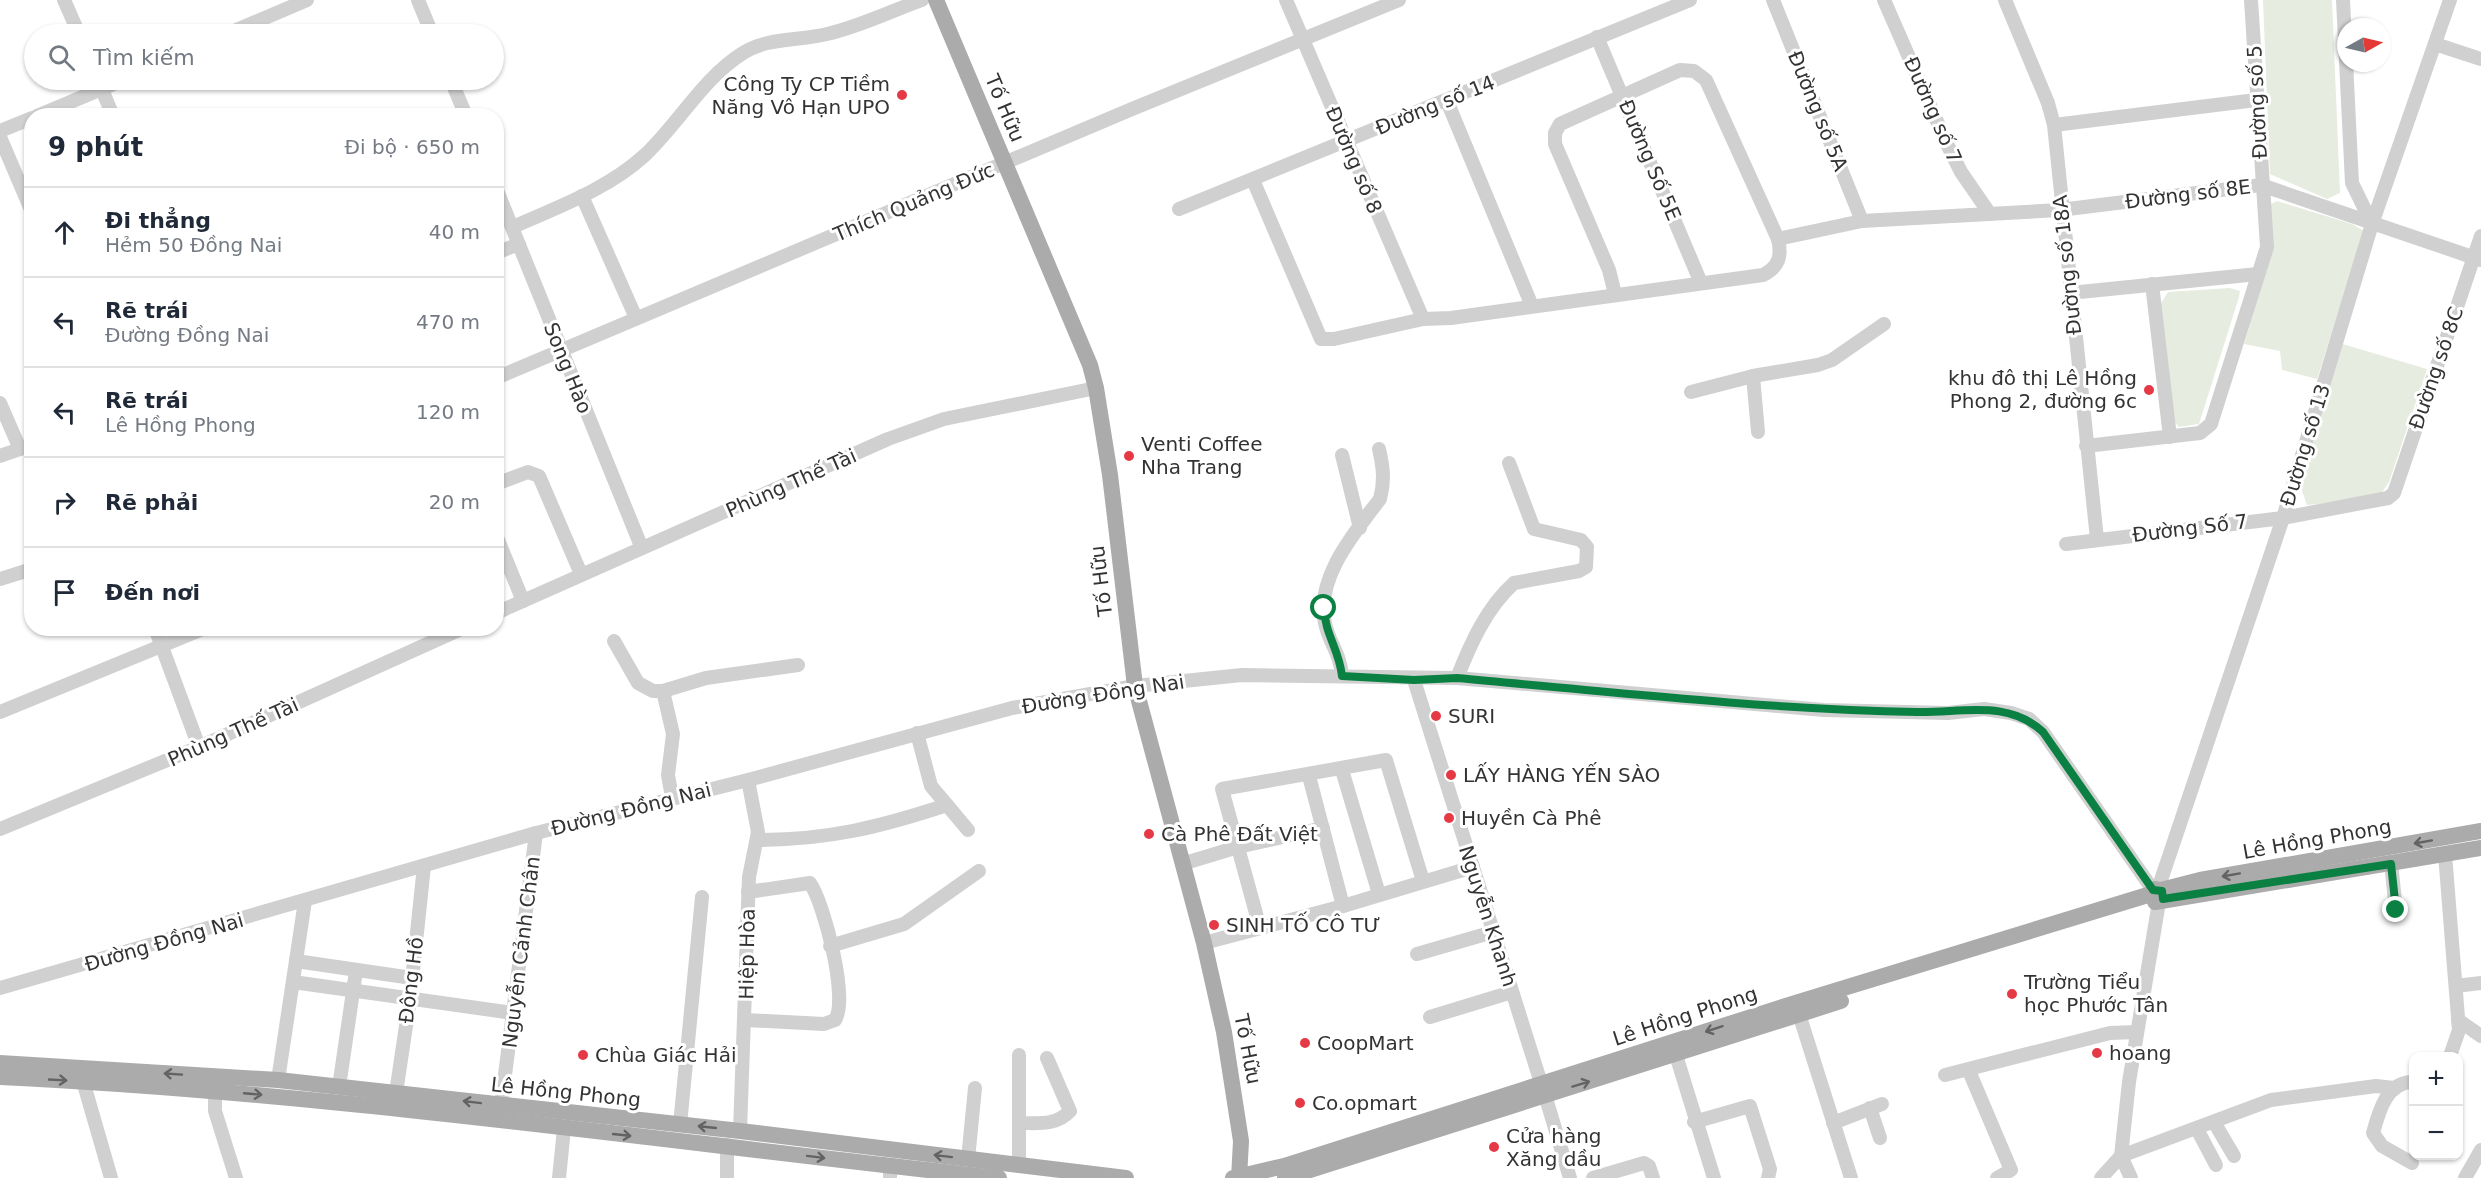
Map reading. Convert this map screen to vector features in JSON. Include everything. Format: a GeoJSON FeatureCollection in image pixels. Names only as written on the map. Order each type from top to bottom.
{"type":"FeatureCollection","features":[{"type":"Feature","properties":{"kind":"main road","name":"Tố Hữu"},"geometry":{"type":"LineString","coordinates":[[936,0],[1090,365],[1096,388],[1110,475],[1135,686],[1204,943],[1236,1095],[1242,1141],[1237,1177]]}},
{"type":"Feature","properties":{"kind":"main road","name":"Lê Hồng Phong"},"geometry":{"type":"LineString","coordinates":[[1237,1177],[1543,1089],[2212,878],[2481,831]]}},
{"type":"Feature","properties":{"kind":"main road","name":"Lê Hồng Phong"},"geometry":{"type":"LineString","coordinates":[[2157,895],[2391,864],[2481,848]]}},
{"type":"Feature","properties":{"kind":"main road","name":"Lê Hồng Phong"},"geometry":{"type":"LineString","coordinates":[[1285,1178],[1543,1089],[1676,1055],[1797,1008]]}},
{"type":"Feature","properties":{"kind":"main road","name":"Lê Hồng Phong"},"geometry":{"type":"LineString","coordinates":[[0,1062],[507,1112]]}},
{"type":"Feature","properties":{"kind":"main road","name":"Lê Hồng Phong"},"geometry":{"type":"LineString","coordinates":[[0,1077],[215,1084],[278,1080],[396,1093],[890,1172],[992,1178]]}},
{"type":"Feature","properties":{"kind":"main road","name":"Lê Hồng Phong"},"geometry":{"type":"LineString","coordinates":[[565,1121],[680,1125],[740,1131],[1126,1178]]}},
{"type":"Feature","properties":{"kind":"street"},"geometry":{"type":"LineString","coordinates":[[64,0],[74,24]]}},
{"type":"Feature","properties":{"kind":"street"},"geometry":{"type":"LineString","coordinates":[[251,24],[307,0]]}},
{"type":"Feature","properties":{"kind":"street"},"geometry":{"type":"LineString","coordinates":[[418,0],[428,24]]}},
{"type":"Feature","properties":{"kind":"street"},"geometry":{"type":"LineString","coordinates":[[513,227],[582,196],[627,170],[645,155],[695,99],[743,53],[760,44],[829,34],[922,0]]}},
{"type":"Feature","properties":{"kind":"street","name":"Đường số 8"},"geometry":{"type":"LineString","coordinates":[[1287,0],[1423,319]]}},
{"type":"Feature","properties":{"kind":"street","name":"Thích Quảng Đức"},"geometry":{"type":"LineString","coordinates":[[504,375],[1399,0]]}},
{"type":"Feature","properties":{"kind":"street","name":"Đường số 14"},"geometry":{"type":"LineString","coordinates":[[1179,209],[1690,0]]}},
{"type":"Feature","properties":{"kind":"street","name":"Đường số 5A"},"geometry":{"type":"LineString","coordinates":[[1773,0],[1862,221]]}},
{"type":"Feature","properties":{"kind":"street","name":"Đường số 7"},"geometry":{"type":"LineString","coordinates":[[1884,0],[1951,152],[1961,172],[1990,214]]}},
{"type":"Feature","properties":{"kind":"street","name":"Đường số 18A"},"geometry":{"type":"LineString","coordinates":[[2005,0],[2048,103],[2054,125],[2060,210],[2097,539]]}},
{"type":"Feature","properties":{"kind":"street","name":"Đường số 5"},"geometry":{"type":"LineString","coordinates":[[2170,437],[2206,430],[2211,424],[2267,247],[2261,185],[2252,0]]}},
{"type":"Feature","properties":{"kind":"street"},"geometry":{"type":"LineString","coordinates":[[2343,0],[2352,183],[2372,224]]}},
{"type":"Feature","properties":{"kind":"street","name":"Đường số 13"},"geometry":{"type":"LineString","coordinates":[[2121,1156],[2157,895],[2283,518],[2372,224],[2450,0]]}},
{"type":"Feature","properties":{"kind":"street","name":"Đường Số 5E"},"geometry":{"type":"LineString","coordinates":[[1597,37],[1701,283]]}},
{"type":"Feature","properties":{"kind":"street"},"geometry":{"type":"LineString","coordinates":[[2435,44],[2481,59]]}},
{"type":"Feature","properties":{"kind":"street"},"geometry":{"type":"LineString","coordinates":[[1253,180],[1321,339],[1334,339],[1423,319],[1763,275],[1779,262],[1778,239],[1701,74],[1687,69],[1680,70],[1560,124],[1554,138],[1609,270],[1615,294]]}},
{"type":"Feature","properties":{"kind":"street"},"geometry":{"type":"LineString","coordinates":[[53,108],[88,90]]}},
{"type":"Feature","properties":{"kind":"street"},"geometry":{"type":"LineString","coordinates":[[102,90],[110,108]]}},
{"type":"Feature","properties":{"kind":"street"},"geometry":{"type":"LineString","coordinates":[[455,90],[463,108]]}},
{"type":"Feature","properties":{"kind":"street"},"geometry":{"type":"LineString","coordinates":[[2054,125],[2256,100]]}},
{"type":"Feature","properties":{"kind":"street"},"geometry":{"type":"LineString","coordinates":[[1447,101],[1532,306]]}},
{"type":"Feature","properties":{"kind":"street"},"geometry":{"type":"LineString","coordinates":[[0,131],[24,121]]}},
{"type":"Feature","properties":{"kind":"street"},"geometry":{"type":"LineString","coordinates":[[0,137],[24,193]]}},
{"type":"Feature","properties":{"kind":"street","name":"Đường số 8E"},"geometry":{"type":"LineString","coordinates":[[1778,239],[1862,221],[2060,210],[2261,185],[2477,259]]}},
{"type":"Feature","properties":{"kind":"street"},"geometry":{"type":"LineString","coordinates":[[582,196],[636,318]]}},
{"type":"Feature","properties":{"kind":"street","name":"Song Hào"},"geometry":{"type":"LineString","coordinates":[[504,206],[641,546]]}},
{"type":"Feature","properties":{"kind":"street","name":"Đường số 8C"},"geometry":{"type":"LineString","coordinates":[[2388,498],[2394,493],[2477,259],[2481,236]]}},
{"type":"Feature","properties":{"kind":"street"},"geometry":{"type":"LineString","coordinates":[[504,250],[519,244]]}},
{"type":"Feature","properties":{"kind":"street"},"geometry":{"type":"LineString","coordinates":[[2070,293],[2258,274]]}},
{"type":"Feature","properties":{"kind":"street"},"geometry":{"type":"LineString","coordinates":[[2086,446],[2170,437],[2152,284]]}},
{"type":"Feature","properties":{"kind":"street"},"geometry":{"type":"LineString","coordinates":[[1691,392],[1753,376],[1805,369],[1825,363],[1884,324]]}},
{"type":"Feature","properties":{"kind":"street"},"geometry":{"type":"LineString","coordinates":[[1753,376],[1758,432]]}},
{"type":"Feature","properties":{"kind":"street","name":"Phùng Thế Tài"},"geometry":{"type":"LineString","coordinates":[[504,609],[641,546],[701,524],[915,429],[944,419],[1096,388]]}},
{"type":"Feature","properties":{"kind":"street"},"geometry":{"type":"LineString","coordinates":[[0,403],[24,444]]}},
{"type":"Feature","properties":{"kind":"street"},"geometry":{"type":"LineString","coordinates":[[0,456],[24,448]]}},
{"type":"Feature","properties":{"kind":"street"},"geometry":{"type":"LineString","coordinates":[[1342,676],[1340,656],[1325,622],[1325,583],[1380,498],[1384,486],[1379,449]]}},
{"type":"Feature","properties":{"kind":"street"},"geometry":{"type":"LineString","coordinates":[[1342,455],[1360,528]]}},
{"type":"Feature","properties":{"kind":"street"},"geometry":{"type":"LineString","coordinates":[[1457,678],[1473,638],[1506,590],[1514,583],[1579,571],[1586,567],[1587,548],[1581,540],[1534,529],[1509,463]]}},
{"type":"Feature","properties":{"kind":"street"},"geometry":{"type":"LineString","coordinates":[[504,481],[528,472],[539,476],[581,574]]}},
{"type":"Feature","properties":{"kind":"street","name":"Đường Số 7"},"geometry":{"type":"LineString","coordinates":[[2066,544],[2283,518],[2376,503],[2388,498]]}},
{"type":"Feature","properties":{"kind":"street"},"geometry":{"type":"LineString","coordinates":[[504,555],[523,601]]}},
{"type":"Feature","properties":{"kind":"street"},"geometry":{"type":"LineString","coordinates":[[0,579],[24,572]]}},
{"type":"Feature","properties":{"kind":"street"},"geometry":{"type":"LineString","coordinates":[[158,636],[199,747]]}},
{"type":"Feature","properties":{"kind":"street"},"geometry":{"type":"LineString","coordinates":[[0,712],[187,636]]}},
{"type":"Feature","properties":{"kind":"street","name":"Phùng Thế Tài"},"geometry":{"type":"LineString","coordinates":[[0,829],[199,747],[445,636]]}},
{"type":"Feature","properties":{"kind":"street"},"geometry":{"type":"LineString","coordinates":[[614,640],[638,682],[653,691],[663,691],[706,678],[798,665]]}},
{"type":"Feature","properties":{"kind":"street","name":"Đường Đồng Nai"},"geometry":{"type":"LineString","coordinates":[[0,988],[536,833],[672,797],[748,780],[1012,708],[1135,686],[1242,675],[1342,676],[1414,680],[1457,678],[1824,710],[1948,713],[1984,709],[2011,713],[2029,719],[2043,732],[2157,895]]}},
{"type":"Feature","properties":{"kind":"street","name":"Nguyễn Khanh"},"geometry":{"type":"LineString","coordinates":[[1414,680],[1570,1178]]}},
{"type":"Feature","properties":{"kind":"street"},"geometry":{"type":"LineString","coordinates":[[663,691],[673,734],[668,775],[672,797]]}},
{"type":"Feature","properties":{"kind":"street"},"geometry":{"type":"LineString","coordinates":[[917,733],[931,786],[968,830]]}},
{"type":"Feature","properties":{"kind":"street"},"geometry":{"type":"LineString","coordinates":[[1260,928],[1222,789],[1309,776],[1386,760],[1423,881]]}},
{"type":"Feature","properties":{"kind":"street"},"geometry":{"type":"LineString","coordinates":[[1342,770],[1379,894]]}},
{"type":"Feature","properties":{"kind":"street"},"geometry":{"type":"LineString","coordinates":[[1309,776],[1343,906]]}},
{"type":"Feature","properties":{"kind":"street","name":"Hiệp Hòa"},"geometry":{"type":"LineString","coordinates":[[740,1131],[746,1020],[748,892],[750,869],[757,840],[757,818],[748,780]]}},
{"type":"Feature","properties":{"kind":"street"},"geometry":{"type":"LineString","coordinates":[[757,840],[830,837],[879,828],[947,806]]}},
{"type":"Feature","properties":{"kind":"street"},"geometry":{"type":"LineString","coordinates":[[1182,864],[1238,847],[1323,828]]}},
{"type":"Feature","properties":{"kind":"street","name":"Nguyễn Cảnh Chân"},"geometry":{"type":"LineString","coordinates":[[507,1112],[513,1013],[536,833]]}},
{"type":"Feature","properties":{"kind":"street"},"geometry":{"type":"LineString","coordinates":[[2445,854],[2459,1030],[2451,1052]]}},
{"type":"Feature","properties":{"kind":"street"},"geometry":{"type":"LineString","coordinates":[[2391,864],[2396,910]]}},
{"type":"Feature","properties":{"kind":"street","name":"Đông Hồ"},"geometry":{"type":"LineString","coordinates":[[396,1093],[410,999],[424,866]]}},
{"type":"Feature","properties":{"kind":"street"},"geometry":{"type":"LineString","coordinates":[[1204,943],[1343,906],[1473,867]]}},
{"type":"Feature","properties":{"kind":"street"},"geometry":{"type":"LineString","coordinates":[[830,946],[904,924],[979,871]]}},
{"type":"Feature","properties":{"kind":"street"},"geometry":{"type":"LineString","coordinates":[[746,1020],[817,1025],[835,1020],[840,1007],[830,946],[817,893],[810,883],[748,892]]}},
{"type":"Feature","properties":{"kind":"street"},"geometry":{"type":"LineString","coordinates":[[680,1125],[702,897]]}},
{"type":"Feature","properties":{"kind":"street"},"geometry":{"type":"LineString","coordinates":[[278,1080],[305,901]]}},
{"type":"Feature","properties":{"kind":"street"},"geometry":{"type":"LineString","coordinates":[[1417,954],[1493,932]]}},
{"type":"Feature","properties":{"kind":"street"},"geometry":{"type":"LineString","coordinates":[[296,961],[412,978]]}},
{"type":"Feature","properties":{"kind":"street"},"geometry":{"type":"LineString","coordinates":[[339,1087],[356,971]]}},
{"type":"Feature","properties":{"kind":"street"},"geometry":{"type":"LineString","coordinates":[[293,982],[353,993],[513,1013]]}},
{"type":"Feature","properties":{"kind":"street"},"geometry":{"type":"LineString","coordinates":[[2456,986],[2481,983]]}},
{"type":"Feature","properties":{"kind":"street"},"geometry":{"type":"LineString","coordinates":[[1430,1017],[1512,992]]}},
{"type":"Feature","properties":{"kind":"street"},"geometry":{"type":"LineString","coordinates":[[1797,1008],[1851,1178]]}},
{"type":"Feature","properties":{"kind":"street"},"geometry":{"type":"LineString","coordinates":[[2458,1020],[2481,1036]]}},
{"type":"Feature","properties":{"kind":"street"},"geometry":{"type":"LineString","coordinates":[[1945,1075],[1969,1071],[2110,1033],[2137,1032]]}},
{"type":"Feature","properties":{"kind":"street"},"geometry":{"type":"LineString","coordinates":[[1019,1055],[1019,1165]]}},
{"type":"Feature","properties":{"kind":"street"},"geometry":{"type":"LineString","coordinates":[[1676,1055],[1694,1122],[1714,1178]]}},
{"type":"Feature","properties":{"kind":"street"},"geometry":{"type":"LineString","coordinates":[[1019,1122],[1050,1123],[1065,1117],[1070,1111],[1047,1058]]}},
{"type":"Feature","properties":{"kind":"street"},"geometry":{"type":"LineString","coordinates":[[1969,1071],[2011,1170],[1997,1178]]}},
{"type":"Feature","properties":{"kind":"street"},"geometry":{"type":"LineString","coordinates":[[83,1081],[111,1178]]}},
{"type":"Feature","properties":{"kind":"street"},"geometry":{"type":"LineString","coordinates":[[2409,1082],[2399,1083],[2394,1088],[2380,1111],[2373,1133],[2382,1146],[2412,1163]]}},
{"type":"Feature","properties":{"kind":"street"},"geometry":{"type":"LineString","coordinates":[[215,1084],[215,1111],[236,1178]]}},
{"type":"Feature","properties":{"kind":"street"},"geometry":{"type":"LineString","coordinates":[[2101,1178],[2121,1156],[2271,1100],[2382,1086],[2394,1088]]}},
{"type":"Feature","properties":{"kind":"street"},"geometry":{"type":"LineString","coordinates":[[968,1159],[975,1089]]}},
{"type":"Feature","properties":{"kind":"street"},"geometry":{"type":"LineString","coordinates":[[1694,1122],[1750,1106],[1770,1169],[1767,1178]]}},
{"type":"Feature","properties":{"kind":"street"},"geometry":{"type":"LineString","coordinates":[[1833,1122],[1876,1106],[1880,1138]]}},
{"type":"Feature","properties":{"kind":"street"},"geometry":{"type":"LineString","coordinates":[[559,1178],[565,1121]]}},
{"type":"Feature","properties":{"kind":"street"},"geometry":{"type":"LineString","coordinates":[[2214,1122],[2234,1156]]}},
{"type":"Feature","properties":{"kind":"street"},"geometry":{"type":"LineString","coordinates":[[2197,1129],[2216,1165]]}},
{"type":"Feature","properties":{"kind":"street"},"geometry":{"type":"LineString","coordinates":[[727,1145],[727,1178]]}},
{"type":"Feature","properties":{"kind":"street"},"geometry":{"type":"LineString","coordinates":[[2465,1178],[2481,1150]]}},
{"type":"Feature","properties":{"kind":"street"},"geometry":{"type":"LineString","coordinates":[[2121,1156],[2131,1178]]}},
{"type":"Feature","properties":{"kind":"street"},"geometry":{"type":"LineString","coordinates":[[1593,1178],[1641,1163],[1649,1166],[1653,1178]]}},
{"type":"Feature","properties":{"kind":"shaded area"},"geometry":{"type":"Polygon","coordinates":[[[2263,0],[2332,0],[2340,193],[2327,199],[2270,174],[2263,0]]]}},
{"type":"Feature","properties":{"kind":"shaded area"},"geometry":{"type":"Polygon","coordinates":[[[2277,201],[2352,224],[2364,231],[2317,379],[2282,370],[2280,351],[2244,344],[2271,254],[2269,205],[2277,201]]]}},
{"type":"Feature","properties":{"kind":"shaded area"},"geometry":{"type":"Polygon","coordinates":[[[2230,288],[2240,291],[2239,297],[2199,424],[2179,427],[2174,421],[2160,305],[2168,292],[2230,288]]]}},
{"type":"Feature","properties":{"kind":"shaded area"},"geometry":{"type":"Polygon","coordinates":[[[2339,343],[2427,369],[2389,482],[2378,498],[2307,505],[2299,482],[2339,343]]]}},
{"type":"Feature","properties":{"kind":"place","name":"Công Ty CP Tiềm Năng Vô Hạn UPO"},"geometry":{"type":"Point","coordinates":[902,95]}},
{"type":"Feature","properties":{"kind":"place","name":"khu đô thị Lê Hồng Phong 2, đường 6c"},"geometry":{"type":"Point","coordinates":[2149,390]}},
{"type":"Feature","properties":{"kind":"place","name":"Venti Coffee Nha Trang"},"geometry":{"type":"Point","coordinates":[1129,456]}},
{"type":"Feature","properties":{"kind":"place","name":"SURI"},"geometry":{"type":"Point","coordinates":[1436,716]}},
{"type":"Feature","properties":{"kind":"place","name":"LẤY HÀNG YẾN SÀO"},"geometry":{"type":"Point","coordinates":[1451,775]}},
{"type":"Feature","properties":{"kind":"place","name":"Huyền Cà Phê"},"geometry":{"type":"Point","coordinates":[1449,818]}},
{"type":"Feature","properties":{"kind":"place","name":"Cà Phê Đất Việt"},"geometry":{"type":"Point","coordinates":[1149,834]}},
{"type":"Feature","properties":{"kind":"place","name":"SINH TỐ CÔ TƯ"},"geometry":{"type":"Point","coordinates":[1214,925]}},
{"type":"Feature","properties":{"kind":"place","name":"Trường Tiểu học Phước Tân"},"geometry":{"type":"Point","coordinates":[2012,994]}},
{"type":"Feature","properties":{"kind":"place","name":"CoopMart"},"geometry":{"type":"Point","coordinates":[1305,1043]}},
{"type":"Feature","properties":{"kind":"place","name":"hoang"},"geometry":{"type":"Point","coordinates":[2097,1053]}},
{"type":"Feature","properties":{"kind":"place","name":"Chùa Giác Hải"},"geometry":{"type":"Point","coordinates":[583,1055]}},
{"type":"Feature","properties":{"kind":"place","name":"Co.opmart"},"geometry":{"type":"Point","coordinates":[1300,1103]}},
{"type":"Feature","properties":{"kind":"place","name":"Cửa hàng Xăng dầu"},"geometry":{"type":"Point","coordinates":[1494,1147]}},
{"type":"Feature","properties":{"kind":"route"},"geometry":{"type":"LineString","coordinates":[[1324,608],[1325,622],[1340,656],[1342,676],[1414,680],[1457,678],[1824,710],[1948,713],[1984,709],[2011,713],[2029,719],[2043,732],[2153,890],[2158,889],[2164,893],[2163,899],[2202,895],[2391,864],[2396,910]]}}]}
